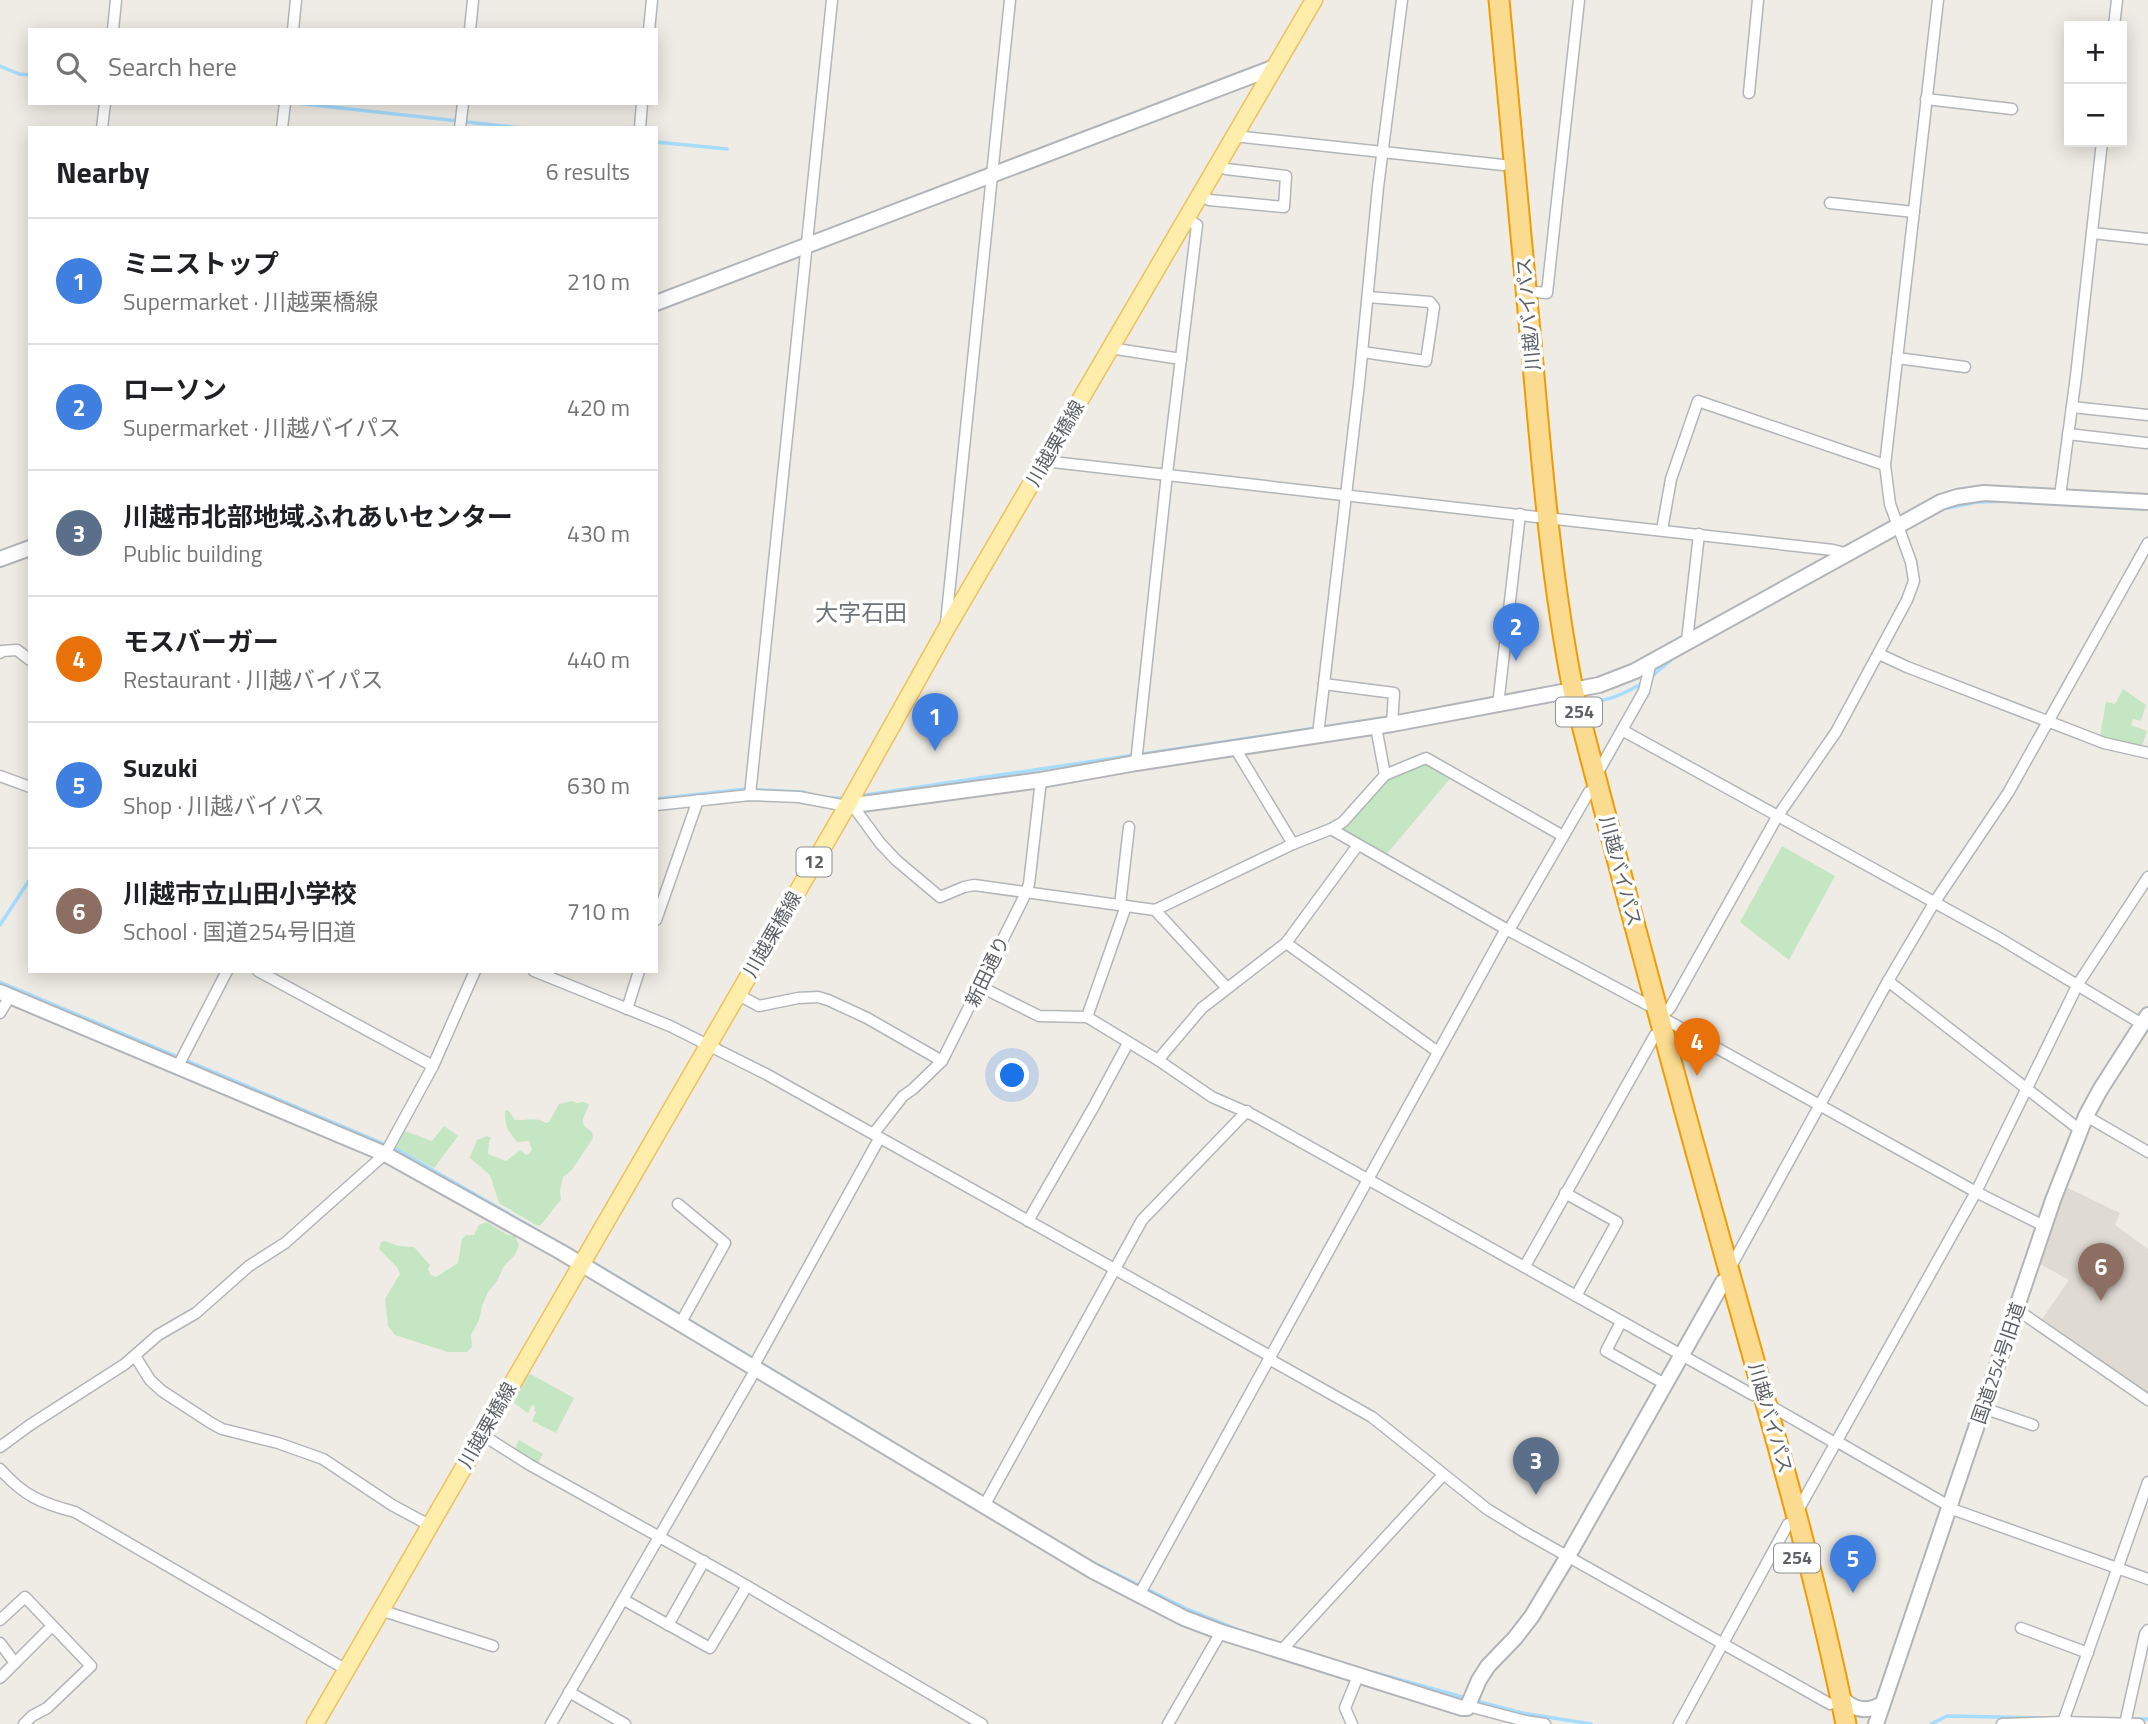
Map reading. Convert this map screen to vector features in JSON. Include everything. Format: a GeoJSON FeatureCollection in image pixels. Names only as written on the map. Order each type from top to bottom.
{"type":"FeatureCollection","features":[{"type":"Feature","properties":{"kind":"highway","name":"川越バイパス"},"geometry":{"type":"LineString","coordinates":[[1487,0],[1534,516],[1561,630],[1568,691],[1654,1019],[1793,1518],[1834,1708],[1846,1724]]}},
{"type":"Feature","properties":{"kind":"highway","name":"川越バイパス"},"geometry":{"type":"LineString","coordinates":[[1499,0],[1526,291],[1534,516]]}},
{"type":"Feature","properties":{"kind":"main road","name":"川越栗橋線"},"geometry":{"type":"LineString","coordinates":[[315,1724],[737,993],[850,806],[945,631],[1314,0]]}},
{"type":"Feature","properties":{"kind":"street"},"geometry":{"type":"LineString","coordinates":[[113,28],[116,0]]}},
{"type":"Feature","properties":{"kind":"street"},"geometry":{"type":"LineString","coordinates":[[293,28],[296,0]]}},
{"type":"Feature","properties":{"kind":"street"},"geometry":{"type":"LineString","coordinates":[[470,28],[473,0]]}},
{"type":"Feature","properties":{"kind":"street"},"geometry":{"type":"LineString","coordinates":[[649,28],[652,0]]}},
{"type":"Feature","properties":{"kind":"street"},"geometry":{"type":"LineString","coordinates":[[750,795],[832,0]]}},
{"type":"Feature","properties":{"kind":"street"},"geometry":{"type":"LineString","coordinates":[[945,631],[1010,0]]}},
{"type":"Feature","properties":{"kind":"street"},"geometry":{"type":"LineString","coordinates":[[1318,735],[1378,187],[1402,0]]}},
{"type":"Feature","properties":{"kind":"street"},"geometry":{"type":"LineString","coordinates":[[1526,291],[1547,293],[1579,0]]}},
{"type":"Feature","properties":{"kind":"street"},"geometry":{"type":"LineString","coordinates":[[1749,93],[1758,0]]}},
{"type":"Feature","properties":{"kind":"street"},"geometry":{"type":"LineString","coordinates":[[1525,1266],[1565,1194],[1654,1019],[1670,1008],[1777,817],[1836,732],[1907,600],[1914,581],[1911,562],[1890,504],[1885,465],[1938,0]]}},
{"type":"Feature","properties":{"kind":"street"},"geometry":{"type":"LineString","coordinates":[[2115,21],[2117,0]]}},
{"type":"Feature","properties":{"kind":"street"},"geometry":{"type":"LineString","coordinates":[[658,302],[1275,67]]}},
{"type":"Feature","properties":{"kind":"street"},"geometry":{"type":"LineString","coordinates":[[1926,99],[2012,109]]}},
{"type":"Feature","properties":{"kind":"street"},"geometry":{"type":"LineString","coordinates":[[102,126],[105,105]]}},
{"type":"Feature","properties":{"kind":"street"},"geometry":{"type":"LineString","coordinates":[[282,126],[285,105]]}},
{"type":"Feature","properties":{"kind":"street"},"geometry":{"type":"LineString","coordinates":[[460,126],[463,105]]}},
{"type":"Feature","properties":{"kind":"street"},"geometry":{"type":"LineString","coordinates":[[640,126],[642,105]]}},
{"type":"Feature","properties":{"kind":"street"},"geometry":{"type":"LineString","coordinates":[[1234,136],[1503,165]]}},
{"type":"Feature","properties":{"kind":"street"},"geometry":{"type":"LineString","coordinates":[[2060,496],[2101,147]]}},
{"type":"Feature","properties":{"kind":"street"},"geometry":{"type":"LineString","coordinates":[[1200,194],[1209,200],[1284,207],[1286,176],[1226,169],[1217,164]]}},
{"type":"Feature","properties":{"kind":"street"},"geometry":{"type":"LineString","coordinates":[[1830,203],[1914,212]]}},
{"type":"Feature","properties":{"kind":"street"},"geometry":{"type":"LineString","coordinates":[[1136,763],[1197,225],[1186,219]]}},
{"type":"Feature","properties":{"kind":"street"},"geometry":{"type":"LineString","coordinates":[[2092,233],[2148,239]]}},
{"type":"Feature","properties":{"kind":"street"},"geometry":{"type":"LineString","coordinates":[[1362,352],[1426,361],[1434,307],[1430,302],[1368,297]]}},
{"type":"Feature","properties":{"kind":"street"},"geometry":{"type":"LineString","coordinates":[[1110,348],[1181,359]]}},
{"type":"Feature","properties":{"kind":"street"},"geometry":{"type":"LineString","coordinates":[[1897,358],[1965,367]]}},
{"type":"Feature","properties":{"kind":"street"},"geometry":{"type":"LineString","coordinates":[[1662,530],[1671,479],[1698,401],[1885,465]]}},
{"type":"Feature","properties":{"kind":"street"},"geometry":{"type":"LineString","coordinates":[[2072,407],[2148,415]]}},
{"type":"Feature","properties":{"kind":"street"},"geometry":{"type":"LineString","coordinates":[[2068,434],[2146,443]]}},
{"type":"Feature","properties":{"kind":"street"},"geometry":{"type":"LineString","coordinates":[[1044,461],[1699,534],[1833,550],[1845,554]]}},
{"type":"Feature","properties":{"kind":"street"},"geometry":{"type":"LineString","coordinates":[[658,805],[750,795],[799,797],[850,806],[1041,780],[1376,727],[1568,691],[1615,680],[1651,662],[1896,525],[1956,497],[1984,494],[2148,502]]}},
{"type":"Feature","properties":{"kind":"street"},"geometry":{"type":"LineString","coordinates":[[1498,705],[1534,516]]}},
{"type":"Feature","properties":{"kind":"street"},"geometry":{"type":"LineString","coordinates":[[1688,641],[1699,534]]}},
{"type":"Feature","properties":{"kind":"street"},"geometry":{"type":"LineString","coordinates":[[1468,1706],[1488,1666],[1532,1616],[1568,1556],[1888,981],[1934,903],[2008,793],[2148,543]]}},
{"type":"Feature","properties":{"kind":"street"},"geometry":{"type":"LineString","coordinates":[[0,559],[28,549]]}},
{"type":"Feature","properties":{"kind":"street"},"geometry":{"type":"LineString","coordinates":[[0,653],[16,650],[28,659]]}},
{"type":"Feature","properties":{"kind":"street"},"geometry":{"type":"LineString","coordinates":[[1879,654],[2104,743],[2148,753]]}},
{"type":"Feature","properties":{"kind":"street"},"geometry":{"type":"LineString","coordinates":[[1139,1595],[1438,1052],[1644,691],[1651,662]]}},
{"type":"Feature","properties":{"kind":"street"},"geometry":{"type":"LineString","coordinates":[[1324,684],[1394,692],[1392,724]]}},
{"type":"Feature","properties":{"kind":"street"},"geometry":{"type":"LineString","coordinates":[[1376,727],[1385,775]]}},
{"type":"Feature","properties":{"kind":"street"},"geometry":{"type":"LineString","coordinates":[[1622,730],[2145,1019]]}},
{"type":"Feature","properties":{"kind":"street"},"geometry":{"type":"LineString","coordinates":[[1235,748],[1293,844]]}},
{"type":"Feature","properties":{"kind":"street"},"geometry":{"type":"LineString","coordinates":[[850,806],[896,860],[940,897],[964,887],[974,886],[1155,910],[1293,844],[1331,829],[1343,822],[1385,775],[1426,758],[1563,836]]}},
{"type":"Feature","properties":{"kind":"street"},"geometry":{"type":"LineString","coordinates":[[0,776],[28,786]]}},
{"type":"Feature","properties":{"kind":"street","name":"新田通り"},"geometry":{"type":"LineString","coordinates":[[551,1724],[755,1368],[876,1136],[903,1096],[914,1089],[942,1061],[1026,893],[1041,780]]}},
{"type":"Feature","properties":{"kind":"street"},"geometry":{"type":"LineString","coordinates":[[660,897],[698,800]]}},
{"type":"Feature","properties":{"kind":"street"},"geometry":{"type":"LineString","coordinates":[[1087,1017],[1123,906],[1129,827]]}},
{"type":"Feature","properties":{"kind":"street"},"geometry":{"type":"LineString","coordinates":[[1331,829],[1508,929],[1654,1019],[2044,1226]]}},
{"type":"Feature","properties":{"kind":"street"},"geometry":{"type":"LineString","coordinates":[[1158,1060],[1194,1016],[1286,943],[1358,845]]}},
{"type":"Feature","properties":{"kind":"street"},"geometry":{"type":"LineString","coordinates":[[1679,1724],[1976,1192],[2078,984],[2148,877]]}},
{"type":"Feature","properties":{"kind":"street"},"geometry":{"type":"LineString","coordinates":[[1155,910],[1227,988]]}},
{"type":"Feature","properties":{"kind":"street"},"geometry":{"type":"LineString","coordinates":[[1286,943],[1438,1052]]}},
{"type":"Feature","properties":{"kind":"street"},"geometry":{"type":"LineString","coordinates":[[178,1066],[226,973]]}},
{"type":"Feature","properties":{"kind":"street"},"geometry":{"type":"LineString","coordinates":[[262,973],[433,1066]]}},
{"type":"Feature","properties":{"kind":"street"},"geometry":{"type":"LineString","coordinates":[[0,1447],[135,1356],[158,1335],[196,1313],[249,1266],[285,1243],[385,1154],[433,1066],[474,973]]}},
{"type":"Feature","properties":{"kind":"street"},"geometry":{"type":"LineString","coordinates":[[539,973],[670,1026],[708,1045],[1115,1269],[1372,1418],[1487,1509],[1834,1708],[1847,1703],[1861,1710],[1873,1709],[1881,1704]]}},
{"type":"Feature","properties":{"kind":"street"},"geometry":{"type":"LineString","coordinates":[[627,1009],[638,973]]}},
{"type":"Feature","properties":{"kind":"street"},"geometry":{"type":"LineString","coordinates":[[1888,981],[2080,1130]]}},
{"type":"Feature","properties":{"kind":"street"},"geometry":{"type":"LineString","coordinates":[[979,986],[1040,1016],[1087,1017],[1212,1097],[1247,1111],[1949,1507],[2148,1579]]}},
{"type":"Feature","properties":{"kind":"street"},"geometry":{"type":"LineString","coordinates":[[737,993],[759,1006],[798,998],[818,997],[828,1000],[867,1018],[942,1061]]}},
{"type":"Feature","properties":{"kind":"street"},"geometry":{"type":"LineString","coordinates":[[0,1013],[5,994],[385,1154],[581,1264],[1093,1570],[1184,1618],[1280,1652],[1458,1707],[1468,1706],[1545,1724]]}},
{"type":"Feature","properties":{"kind":"street","name":"国道254号旧道"},"geometry":{"type":"LineString","coordinates":[[1876,1724],[2044,1226],[2080,1130],[2145,1019]]}},
{"type":"Feature","properties":{"kind":"street"},"geometry":{"type":"LineString","coordinates":[[1028,1221],[1128,1043]]}},
{"type":"Feature","properties":{"kind":"street"},"geometry":{"type":"LineString","coordinates":[[984,1506],[1142,1220],[1247,1111]]}},
{"type":"Feature","properties":{"kind":"street"},"geometry":{"type":"LineString","coordinates":[[2086,1116],[2148,1152]]}},
{"type":"Feature","properties":{"kind":"street"},"geometry":{"type":"LineString","coordinates":[[1565,1194],[1617,1222],[1576,1296]]}},
{"type":"Feature","properties":{"kind":"street"},"geometry":{"type":"LineString","coordinates":[[678,1204],[725,1243],[680,1324]]}},
{"type":"Feature","properties":{"kind":"street"},"geometry":{"type":"LineString","coordinates":[[2016,1309],[2148,1400]]}},
{"type":"Feature","properties":{"kind":"street"},"geometry":{"type":"LineString","coordinates":[[1621,1322],[1606,1351],[1665,1384]]}},
{"type":"Feature","properties":{"kind":"street"},"geometry":{"type":"LineString","coordinates":[[135,1356],[150,1380],[162,1391],[211,1423],[222,1429],[278,1443],[323,1459],[392,1505],[429,1525]]}},
{"type":"Feature","properties":{"kind":"street"},"geometry":{"type":"LineString","coordinates":[[1983,1408],[2033,1425]]}},
{"type":"Feature","properties":{"kind":"street"},"geometry":{"type":"LineString","coordinates":[[481,1434],[530,1465],[704,1561],[982,1724]]}},
{"type":"Feature","properties":{"kind":"street"},"geometry":{"type":"LineString","coordinates":[[0,1469],[32,1498],[75,1512],[345,1669]]}},
{"type":"Feature","properties":{"kind":"street"},"geometry":{"type":"LineString","coordinates":[[1280,1652],[1443,1475]]}},
{"type":"Feature","properties":{"kind":"street"},"geometry":{"type":"LineString","coordinates":[[2063,1722],[2148,1482]]}},
{"type":"Feature","properties":{"kind":"street"},"geometry":{"type":"LineString","coordinates":[[668,1625],[704,1561]]}},
{"type":"Feature","properties":{"kind":"street"},"geometry":{"type":"LineString","coordinates":[[624,1600],[712,1648],[747,1586]]}},
{"type":"Feature","properties":{"kind":"street"},"geometry":{"type":"LineString","coordinates":[[0,1620],[25,1597],[91,1666],[47,1709],[32,1716],[24,1724]]}},
{"type":"Feature","properties":{"kind":"street"},"geometry":{"type":"LineString","coordinates":[[380,1610],[493,1646]]}},
{"type":"Feature","properties":{"kind":"street"},"geometry":{"type":"LineString","coordinates":[[0,1678],[52,1626]]}},
{"type":"Feature","properties":{"kind":"street"},"geometry":{"type":"LineString","coordinates":[[2021,1628],[2088,1653]]}},
{"type":"Feature","properties":{"kind":"street"},"geometry":{"type":"LineString","coordinates":[[2125,1724],[2148,1630]]}},
{"type":"Feature","properties":{"kind":"street"},"geometry":{"type":"LineString","coordinates":[[1168,1724],[1221,1632]]}},
{"type":"Feature","properties":{"kind":"street"},"geometry":{"type":"LineString","coordinates":[[0,1643],[15,1663]]}},
{"type":"Feature","properties":{"kind":"street"},"geometry":{"type":"LineString","coordinates":[[1352,1724],[1345,1708],[1358,1676]]}},
{"type":"Feature","properties":{"kind":"street"},"geometry":{"type":"LineString","coordinates":[[569,1692],[625,1724]]}},
{"type":"Feature","properties":{"kind":"street"},"geometry":{"type":"LineString","coordinates":[[1867,1724],[1881,1704]]}},
{"type":"Feature","properties":{"kind":"street"},"geometry":{"type":"LineString","coordinates":[[2002,1724],[2138,1724]]}},
{"type":"Feature","properties":{"kind":"shaded area"},"geometry":{"type":"Polygon","coordinates":[[[2066,1187],[2120,1213],[2115,1225],[2148,1249],[2148,1393],[2040,1322],[2069,1280],[2040,1264],[2066,1187]]]}},
{"type":"Feature","properties":{"kind":"green space"},"geometry":{"type":"Polygon","coordinates":[[[2123,689],[2146,705],[2141,721],[2133,719],[2131,725],[2147,731],[2142,746],[2100,737],[2106,702],[2115,704],[2123,689]]]}},
{"type":"Feature","properties":{"kind":"green space"},"geometry":{"type":"Polygon","coordinates":[[[1427,761],[1453,775],[1386,855],[1341,831],[1387,778],[1427,761]]]}},
{"type":"Feature","properties":{"kind":"green space"},"geometry":{"type":"Polygon","coordinates":[[[1782,846],[1835,876],[1789,960],[1740,922],[1782,846]]]}},
{"type":"Feature","properties":{"kind":"green space"},"geometry":{"type":"Polygon","coordinates":[[[572,1101],[589,1104],[583,1122],[592,1132],[593,1138],[572,1170],[563,1177],[561,1200],[540,1226],[536,1225],[499,1203],[490,1175],[470,1158],[477,1140],[487,1136],[491,1138],[488,1154],[506,1161],[521,1150],[526,1155],[529,1154],[532,1150],[529,1141],[517,1142],[506,1124],[505,1111],[508,1110],[515,1120],[535,1119],[546,1123],[559,1104],[572,1101]]]}},
{"type":"Feature","properties":{"kind":"green space"},"geometry":{"type":"Polygon","coordinates":[[[444,1126],[458,1136],[434,1168],[395,1147],[405,1131],[432,1141],[444,1126]]]}},
{"type":"Feature","properties":{"kind":"green space"},"geometry":{"type":"Polygon","coordinates":[[[487,1222],[506,1234],[515,1236],[519,1245],[515,1255],[504,1266],[488,1292],[471,1335],[472,1347],[467,1352],[448,1352],[395,1335],[388,1326],[385,1299],[400,1274],[397,1267],[379,1249],[381,1242],[414,1247],[430,1265],[428,1269],[431,1275],[436,1277],[458,1263],[462,1239],[466,1235],[474,1235],[479,1225],[487,1222]]]}},
{"type":"Feature","properties":{"kind":"green space"},"geometry":{"type":"Polygon","coordinates":[[[525,1371],[574,1398],[556,1433],[532,1421],[536,1412],[535,1406],[532,1405],[528,1413],[510,1400],[525,1371]]]}},
{"type":"Feature","properties":{"kind":"green space"},"geometry":{"type":"Polygon","coordinates":[[[519,1440],[543,1454],[538,1463],[514,1451],[519,1440]]]}},
{"type":"Feature","properties":{"kind":"waterway"},"geometry":{"type":"LineString","coordinates":[[0,66],[28,75]]}},
{"type":"Feature","properties":{"kind":"waterway"},"geometry":{"type":"LineString","coordinates":[[314,105],[503,126]]}},
{"type":"Feature","properties":{"kind":"waterway"},"geometry":{"type":"LineString","coordinates":[[658,142],[727,149]]}},
{"type":"Feature","properties":{"kind":"waterway"},"geometry":{"type":"LineString","coordinates":[[1938,510],[1977,502],[2013,501]]}},
{"type":"Feature","properties":{"kind":"waterway"},"geometry":{"type":"LineString","coordinates":[[2021,502],[2142,509]]}},
{"type":"Feature","properties":{"kind":"waterway"},"geometry":{"type":"LineString","coordinates":[[1651,677],[1677,655]]}},
{"type":"Feature","properties":{"kind":"waterway"},"geometry":{"type":"LineString","coordinates":[[1584,698],[1599,701],[1607,699],[1645,682]]}},
{"type":"Feature","properties":{"kind":"waterway"},"geometry":{"type":"LineString","coordinates":[[859,796],[1391,717]]}},
{"type":"Feature","properties":{"kind":"waterway"},"geometry":{"type":"LineString","coordinates":[[658,799],[745,789],[810,794]]}},
{"type":"Feature","properties":{"kind":"waterway"},"geometry":{"type":"LineString","coordinates":[[827,798],[844,798]]}},
{"type":"Feature","properties":{"kind":"waterway"},"geometry":{"type":"LineString","coordinates":[[0,925],[28,882]]}},
{"type":"Feature","properties":{"kind":"waterway"},"geometry":{"type":"LineString","coordinates":[[0,982],[396,1149],[582,1256]]}},
{"type":"Feature","properties":{"kind":"waterway"},"geometry":{"type":"LineString","coordinates":[[589,1260],[912,1454]]}},
{"type":"Feature","properties":{"kind":"waterway"},"geometry":{"type":"LineString","coordinates":[[1080,1556],[1187,1609],[1244,1632]]}},
{"type":"Feature","properties":{"kind":"waterway"},"geometry":{"type":"LineString","coordinates":[[1372,1672],[1466,1698]]}},
{"type":"Feature","properties":{"kind":"waterway"},"geometry":{"type":"LineString","coordinates":[[1473,1700],[1522,1713],[1591,1724]]}},
{"type":"Feature","properties":{"kind":"waterway"},"geometry":{"type":"LineString","coordinates":[[1931,1724],[1947,1716],[2041,1718]]}},
{"type":"Feature","properties":{"kind":"waterway"},"geometry":{"type":"LineString","coordinates":[[2136,1719],[2148,1719]]}},
{"type":"Feature","properties":{"kind":"place","name":"ローソン"},"geometry":{"type":"Point","coordinates":[1516,661]}},
{"type":"Feature","properties":{"kind":"place","name":"ミニストップ"},"geometry":{"type":"Point","coordinates":[935,751]}},
{"type":"Feature","properties":{"kind":"place","name":"モスバーガー"},"geometry":{"type":"Point","coordinates":[1697,1076]}},
{"type":"Feature","properties":{"kind":"place","name":"川越市立山田小学校"},"geometry":{"type":"Point","coordinates":[2101,1301]}},
{"type":"Feature","properties":{"kind":"place","name":"川越市北部地域ふれあいセンター"},"geometry":{"type":"Point","coordinates":[1536,1495]}},
{"type":"Feature","properties":{"kind":"place","name":"Suzuki"},"geometry":{"type":"Point","coordinates":[1853,1593]}},
{"type":"Feature","properties":{"kind":"district","name":"大字石田"},"geometry":{"type":"Point","coordinates":[861,613]}}]}
